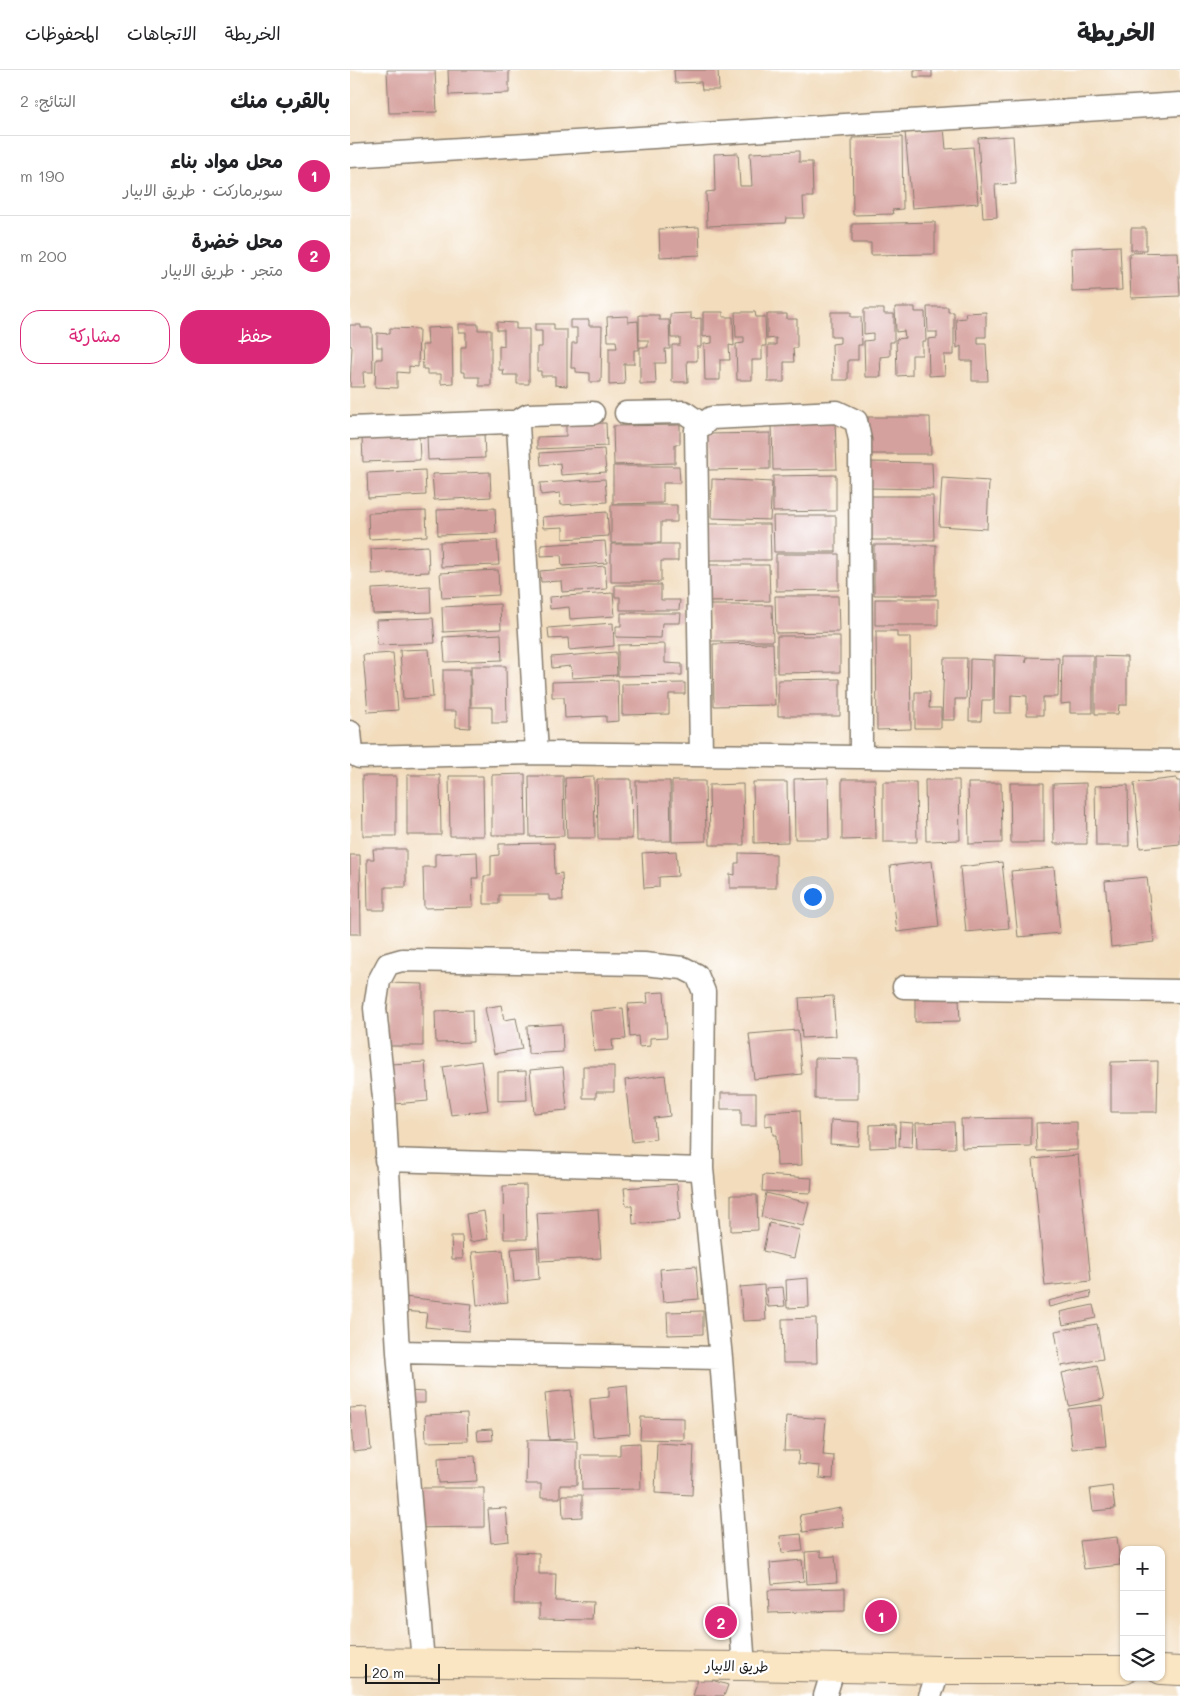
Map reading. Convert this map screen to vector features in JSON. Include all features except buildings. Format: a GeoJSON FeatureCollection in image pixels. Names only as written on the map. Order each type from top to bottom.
{"type":"FeatureCollection","features":[{"type":"Feature","properties":{"kind":"main road","name":"طريق الابيار"},"geometry":{"type":"LineString","coordinates":[[350,1662],[834,1667],[938,1670],[1120,1670]]}},
{"type":"Feature","properties":{"kind":"main road"},"geometry":{"type":"LineString","coordinates":[[1165,1670],[1180,1671]]}},
{"type":"Feature","properties":{"kind":"street"},"geometry":{"type":"LineString","coordinates":[[350,156],[1180,104]]}},
{"type":"Feature","properties":{"kind":"street"},"geometry":{"type":"LineString","coordinates":[[626,413],[684,412],[703,425]]}},
{"type":"Feature","properties":{"kind":"street"},"geometry":{"type":"LineString","coordinates":[[701,755],[696,430],[711,418],[836,412],[856,420],[860,440],[862,757]]}},
{"type":"Feature","properties":{"kind":"street"},"geometry":{"type":"LineString","coordinates":[[350,428],[515,423],[528,414],[593,413]]}},
{"type":"Feature","properties":{"kind":"street"},"geometry":{"type":"LineString","coordinates":[[515,423],[518,425],[537,753]]}},
{"type":"Feature","properties":{"kind":"street"},"geometry":{"type":"LineString","coordinates":[[350,732],[352,753],[359,757],[537,753],[1180,762]]}},
{"type":"Feature","properties":{"kind":"street"},"geometry":{"type":"LineString","coordinates":[[423,1663],[398,1352],[384,1098],[375,1008],[379,981],[388,964],[402,960],[644,964],[683,968],[697,975],[704,992],[702,1169],[721,1358],[744,1666]]}},
{"type":"Feature","properties":{"kind":"street"},"geometry":{"type":"LineString","coordinates":[[904,987],[1180,991]]}},
{"type":"Feature","properties":{"kind":"street"},"geometry":{"type":"LineString","coordinates":[[386,1160],[702,1169]]}},
{"type":"Feature","properties":{"kind":"street"},"geometry":{"type":"LineString","coordinates":[[398,1352],[721,1358]]}},
{"type":"Feature","properties":{"kind":"street"},"geometry":{"type":"LineString","coordinates":[[825,1696],[834,1667]]}},
{"type":"Feature","properties":{"kind":"street"},"geometry":{"type":"LineString","coordinates":[[930,1696],[938,1670]]}},
{"type":"Feature","properties":{"kind":"place","name":"محل مواد بناء"},"geometry":{"type":"Point","coordinates":[881,1616]}},
{"type":"Feature","properties":{"kind":"place","name":"محل خضرة"},"geometry":{"type":"Point","coordinates":[721,1622]}}]}
